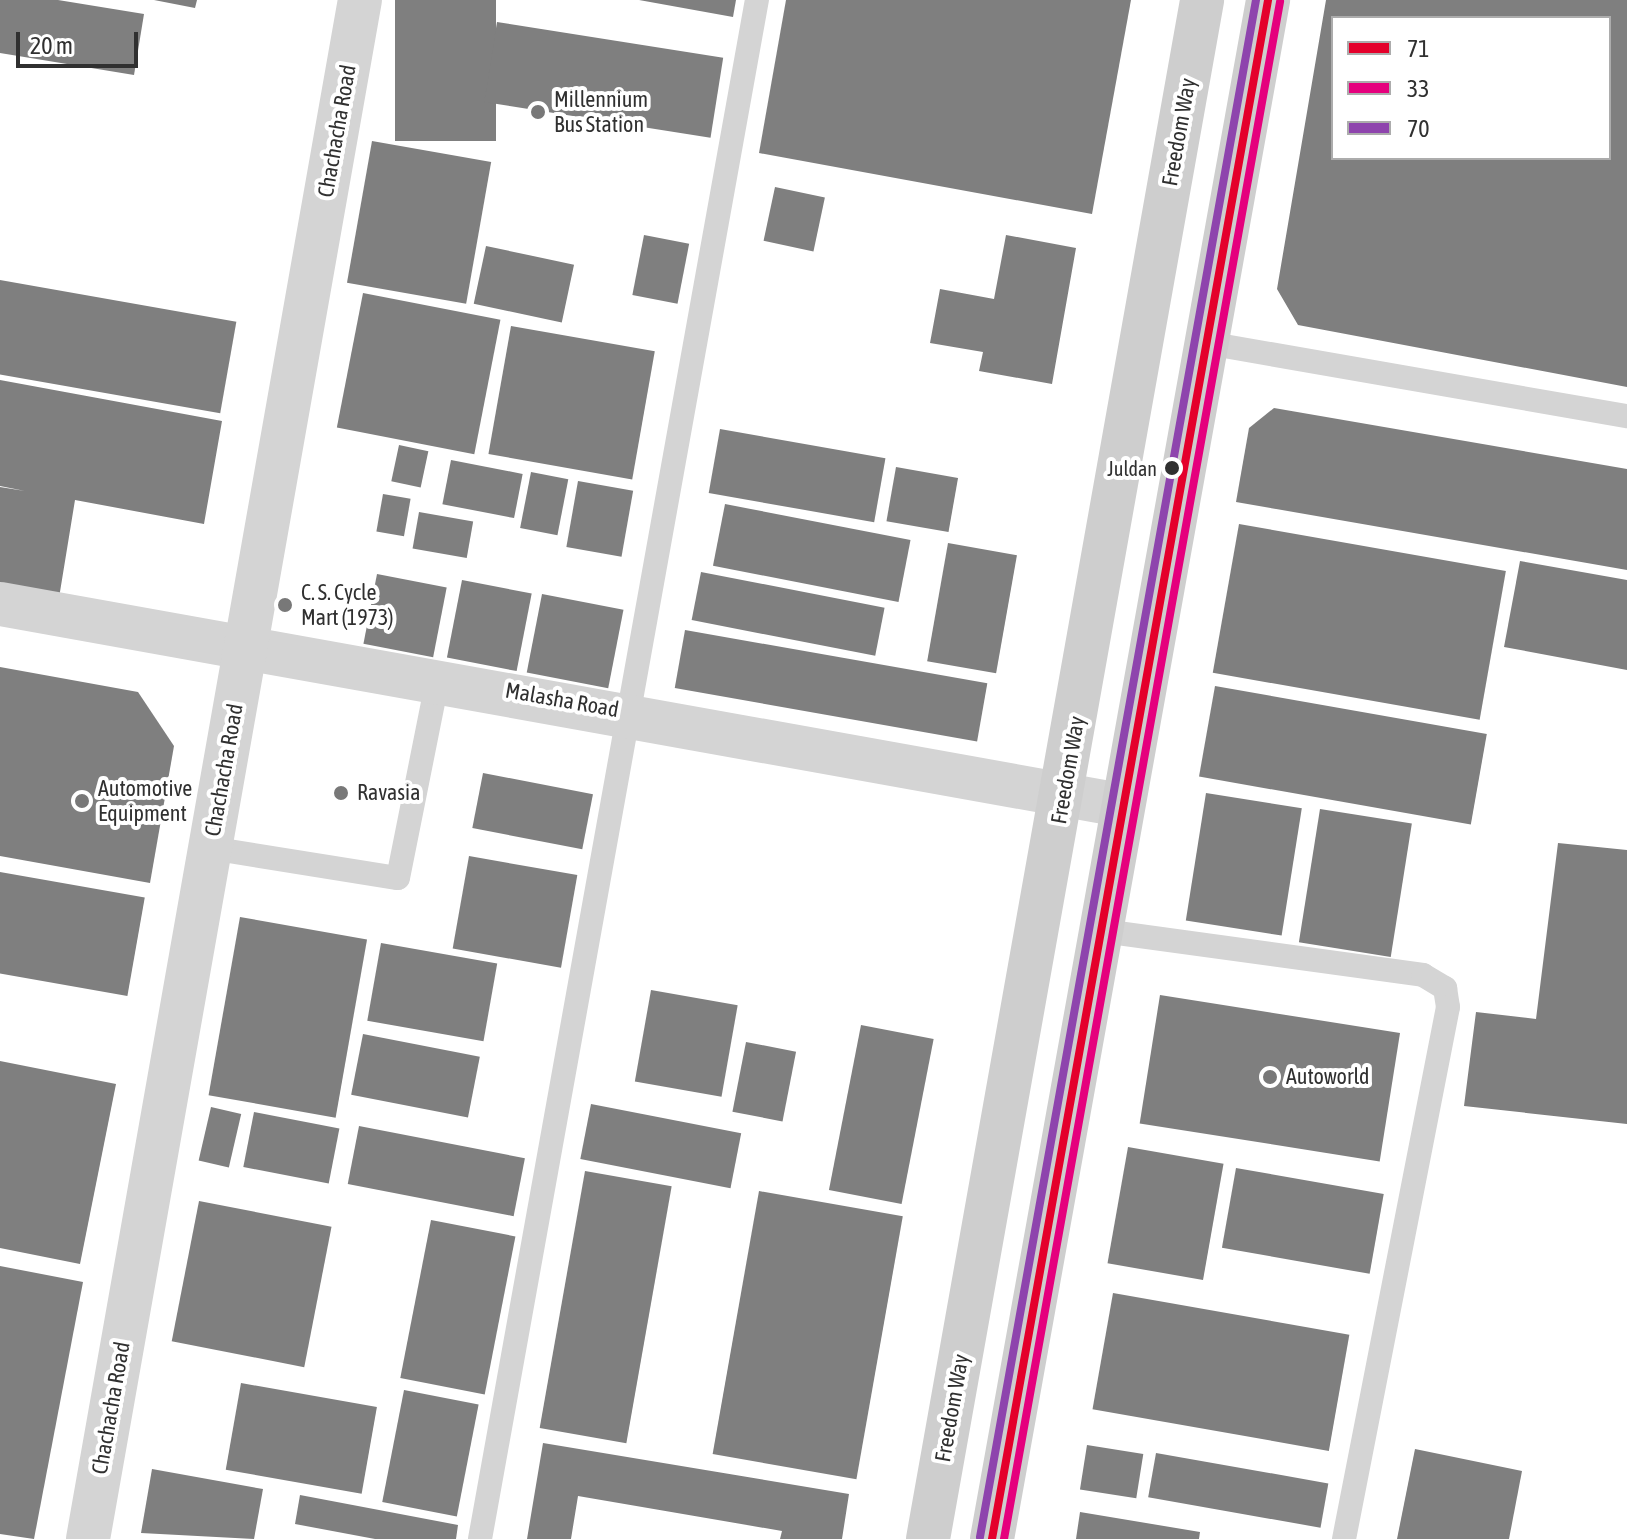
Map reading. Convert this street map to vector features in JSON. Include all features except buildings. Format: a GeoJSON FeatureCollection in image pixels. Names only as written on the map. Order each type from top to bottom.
{"type":"FeatureCollection","features":[{"type":"Feature","properties":{"kind":"main road","name":"Freedom Way"},"geometry":{"type":"LineString","coordinates":[[928,1539],[1064,794],[1202,0]]}},
{"type":"Feature","properties":{"kind":"main road"},"geometry":{"type":"LineString","coordinates":[[992,1539],[1103,931],[1121,805],[1268,0]]}},
{"type":"Feature","properties":{"kind":"street","name":"Chachacha Road"},"geometry":{"type":"LineString","coordinates":[[88,1539],[360,0]]}},
{"type":"Feature","properties":{"kind":"street","name":"Malasha Road"},"geometry":{"type":"LineString","coordinates":[[0,604],[628,711],[1121,805]]}},
{"type":"Feature","properties":{"kind":"lane"},"geometry":{"type":"LineString","coordinates":[[480,1539],[757,0]]}},
{"type":"Feature","properties":{"kind":"lane"},"geometry":{"type":"LineString","coordinates":[[1207,343],[1627,416]]}},
{"type":"Feature","properties":{"kind":"lane"},"geometry":{"type":"LineString","coordinates":[[210,848],[398,878],[438,678]]}},
{"type":"Feature","properties":{"kind":"lane"},"geometry":{"type":"LineString","coordinates":[[1103,931],[1423,975],[1445,988],[1448,1007],[1344,1539]]}},
{"type":"Feature","properties":{"kind":"transit line","name":"70"},"geometry":{"type":"LineString","coordinates":[[980,1537],[1256,0]]}},
{"type":"Feature","properties":{"kind":"transit line","name":"71"},"geometry":{"type":"LineString","coordinates":[[992,1539],[1268,0]]}},
{"type":"Feature","properties":{"kind":"transit line","name":"33"},"geometry":{"type":"LineString","coordinates":[[1004,1539],[1280,2]]}},
{"type":"Feature","properties":{"kind":"place","name":"Millennium Bus Station"},"geometry":{"type":"Point","coordinates":[538,112]}},
{"type":"Feature","properties":{"kind":"place","name":"Juldan"},"geometry":{"type":"Point","coordinates":[1172,468]}},
{"type":"Feature","properties":{"kind":"place","name":"C. S. Cycle Mart (1973)"},"geometry":{"type":"Point","coordinates":[285,605]}},
{"type":"Feature","properties":{"kind":"place","name":"Ravasia"},"geometry":{"type":"Point","coordinates":[341,793]}},
{"type":"Feature","properties":{"kind":"place","name":"Automotive Equipment"},"geometry":{"type":"Point","coordinates":[82,801]}},
{"type":"Feature","properties":{"kind":"place","name":"Autoworld"},"geometry":{"type":"Point","coordinates":[1270,1077]}}]}
